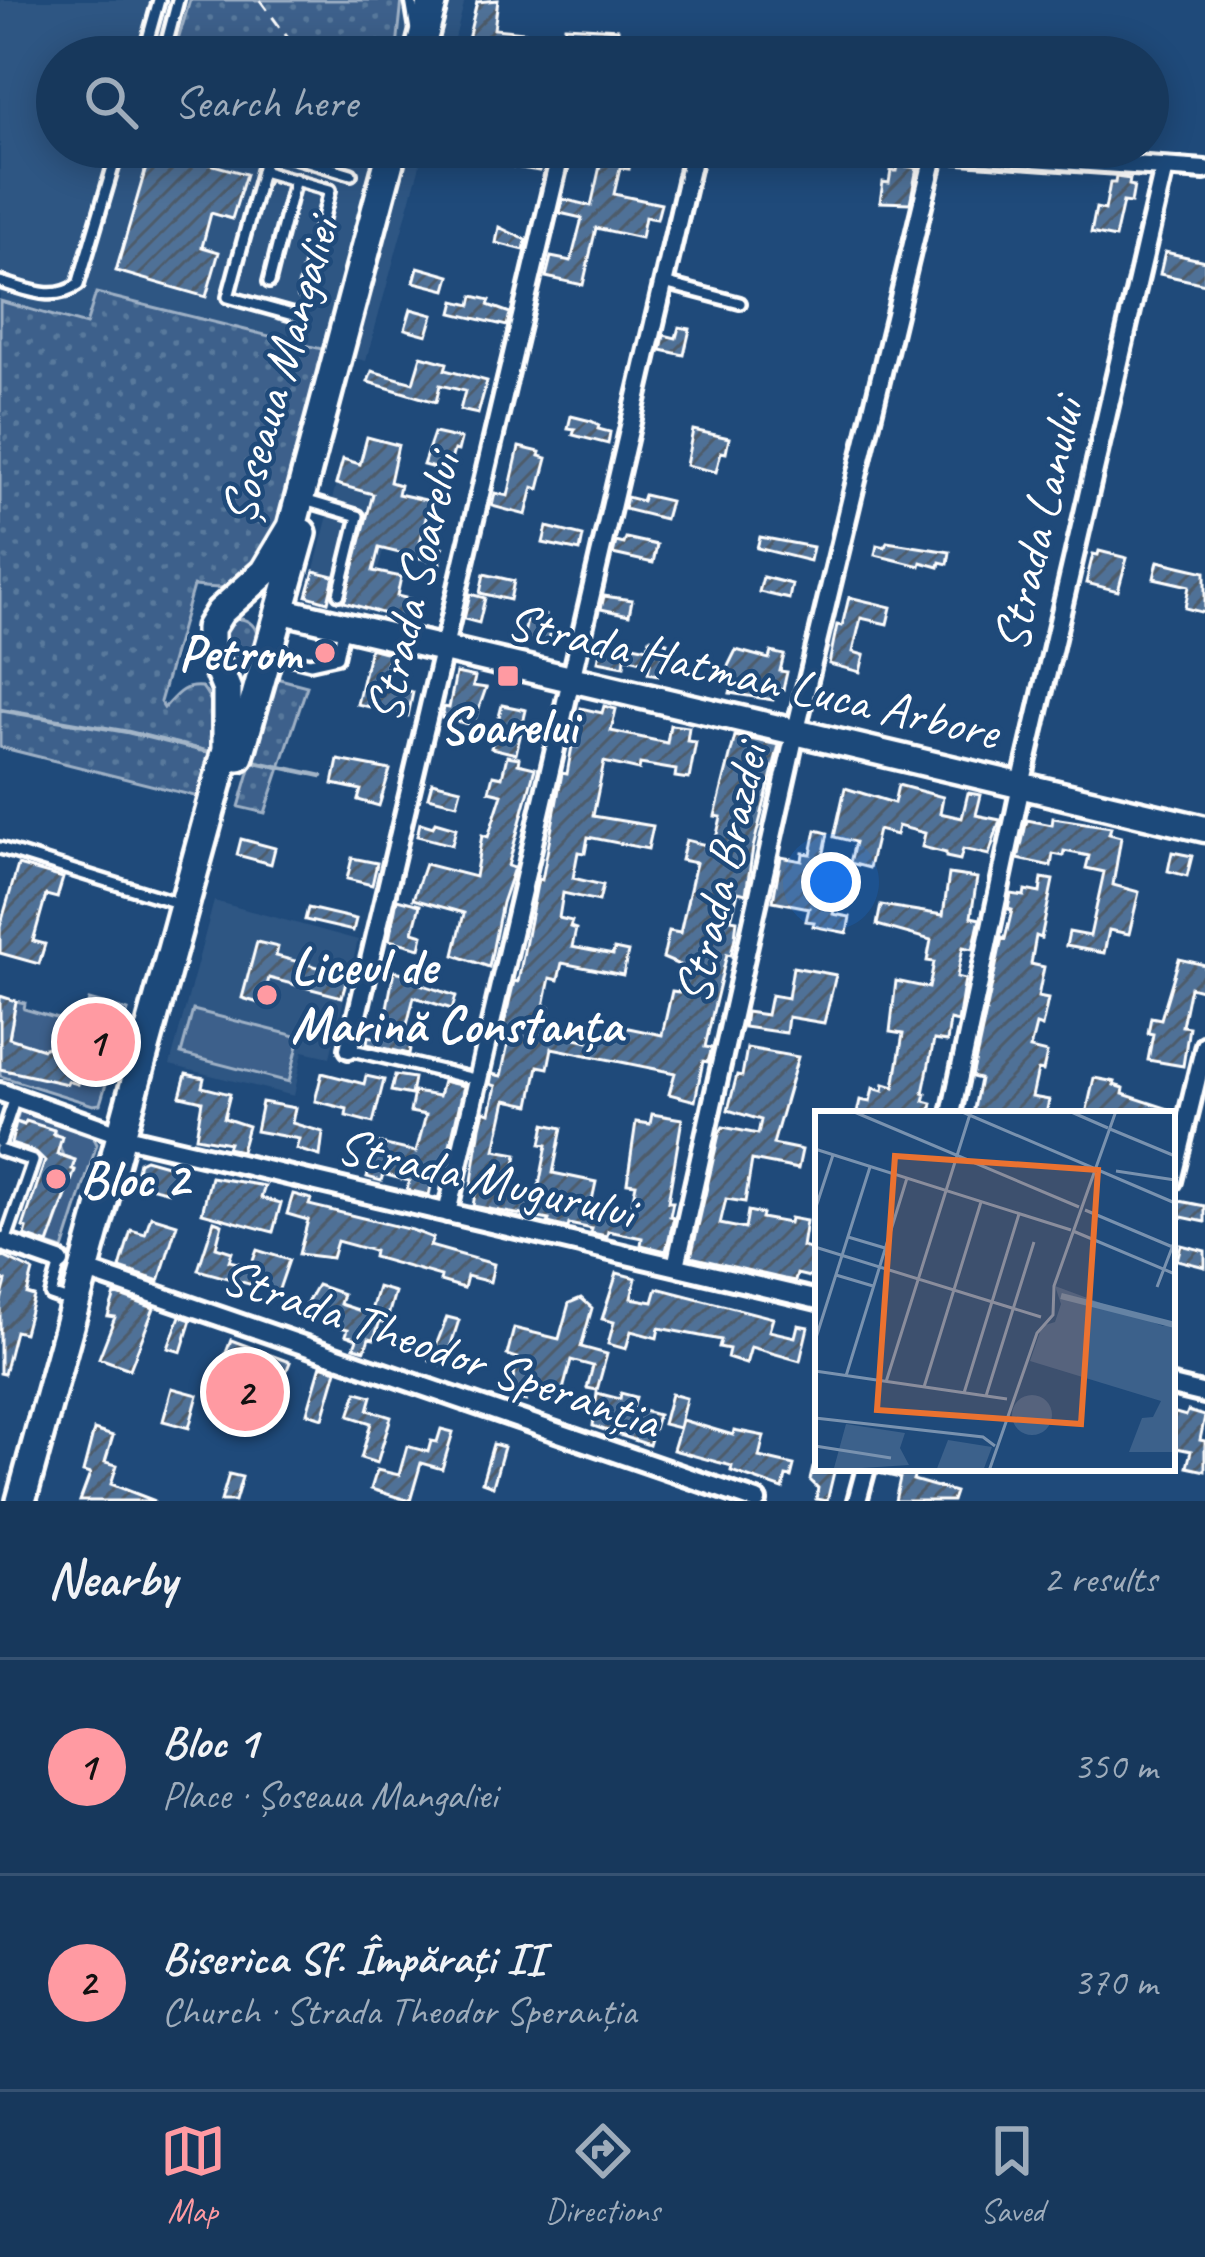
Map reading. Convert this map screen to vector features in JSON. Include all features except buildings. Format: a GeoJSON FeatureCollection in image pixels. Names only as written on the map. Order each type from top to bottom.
{"type":"FeatureCollection","features":[{"type":"Feature","properties":{"kind":"main road"},"geometry":{"type":"LineString","coordinates":[[427,36],[434,0]]}},
{"type":"Feature","properties":{"kind":"main road"},"geometry":{"type":"LineString","coordinates":[[431,36],[446,0]]}},
{"type":"Feature","properties":{"kind":"main road","name":"Șoseaua Mangaliei"},"geometry":{"type":"LineString","coordinates":[[33,1501],[96,1274],[229,736],[227,690],[210,648],[214,619],[265,572],[292,527],[387,168]]}},
{"type":"Feature","properties":{"kind":"main road","name":"Șoseaua Mangaliei"},"geometry":{"type":"LineString","coordinates":[[21,1501],[268,655],[400,168]]}},
{"type":"Feature","properties":{"kind":"main road"},"geometry":{"type":"LineString","coordinates":[[229,608],[279,610]]}},
{"type":"Feature","properties":{"kind":"main road"},"geometry":{"type":"LineString","coordinates":[[210,648],[233,668],[252,666],[268,655]]}},
{"type":"Feature","properties":{"kind":"street","name":"Strada Soarelui"},"geometry":{"type":"LineString","coordinates":[[349,1049],[557,168]]}},
{"type":"Feature","properties":{"kind":"street"},"geometry":{"type":"LineString","coordinates":[[447,1213],[690,168]]}},
{"type":"Feature","properties":{"kind":"street","name":"Strada Brazdei"},"geometry":{"type":"LineString","coordinates":[[676,1266],[795,734],[931,168]]}},
{"type":"Feature","properties":{"kind":"street"},"geometry":{"type":"LineString","coordinates":[[1164,168],[1205,170]]}},
{"type":"Feature","properties":{"kind":"street","name":"Strada Lanului"},"geometry":{"type":"LineString","coordinates":[[952,1111],[1021,786],[1164,168]]}},
{"type":"Feature","properties":{"kind":"street","name":"Strada Hatman Luca Arbore"},"geometry":{"type":"LineString","coordinates":[[279,610],[1205,829]]}},
{"type":"Feature","properties":{"kind":"street"},"geometry":{"type":"LineString","coordinates":[[1175,1169],[1205,1046]]}},
{"type":"Feature","properties":{"kind":"street","name":"Strada Mugurului"},"geometry":{"type":"LineString","coordinates":[[8,1095],[128,1137],[815,1299]]}},
{"type":"Feature","properties":{"kind":"street"},"geometry":{"type":"LineString","coordinates":[[3,1242],[60,1262]]}},
{"type":"Feature","properties":{"kind":"street","name":"Strada Theodor Speranția"},"geometry":{"type":"LineString","coordinates":[[96,1274],[758,1501]]}},
{"type":"Feature","properties":{"kind":"street"},"geometry":{"type":"LineString","coordinates":[[1175,1387],[1205,1394]]}},
{"type":"Feature","properties":{"kind":"street"},"geometry":{"type":"LineString","coordinates":[[857,1501],[865,1471]]}},
{"type":"Feature","properties":{"kind":"lane"},"geometry":{"type":"LineString","coordinates":[[149,36],[159,0]]}},
{"type":"Feature","properties":{"kind":"lane"},"geometry":{"type":"LineString","coordinates":[[169,36],[178,0]]}},
{"type":"Feature","properties":{"kind":"lane"},"geometry":{"type":"LineString","coordinates":[[411,0],[420,36]]}},
{"type":"Feature","properties":{"kind":"lane"},"geometry":{"type":"LineString","coordinates":[[0,281],[44,295],[64,296],[78,285],[113,168]]}},
{"type":"Feature","properties":{"kind":"lane"},"geometry":{"type":"LineString","coordinates":[[331,168],[351,174]]}},
{"type":"Feature","properties":{"kind":"lane"},"geometry":{"type":"LineString","coordinates":[[300,317],[228,296],[262,170],[330,190],[304,293]]}},
{"type":"Feature","properties":{"kind":"lane"},"geometry":{"type":"LineString","coordinates":[[269,282],[295,179]]}},
{"type":"Feature","properties":{"kind":"lane"},"geometry":{"type":"LineString","coordinates":[[664,283],[740,303]]}},
{"type":"Feature","properties":{"kind":"lane"},"geometry":{"type":"LineString","coordinates":[[311,502],[358,516],[338,594]]}},
{"type":"Feature","properties":{"kind":"lane"},"geometry":{"type":"LineString","coordinates":[[268,655],[310,663],[337,657],[344,625]]}},
{"type":"Feature","properties":{"kind":"lane"},"geometry":{"type":"LineString","coordinates":[[0,848],[186,905]]}},
{"type":"Feature","properties":{"kind":"lane"},"geometry":{"type":"LineString","coordinates":[[349,1049],[478,1080]]}},
{"type":"Feature","properties":{"kind":"lane"},"geometry":{"type":"LineString","coordinates":[[3,1242],[33,1161],[0,1146],[8,1095]]}},
{"type":"Feature","properties":{"kind":"lane"},"geometry":{"type":"LineString","coordinates":[[60,1262],[50,1295],[76,1303]]}},
{"type":"Feature","properties":{"kind":"path"},"geometry":{"type":"LineString","coordinates":[[260,0],[287,36]]}},
{"type":"Feature","properties":{"kind":"path"},"geometry":{"type":"LineString","coordinates":[[75,1009],[142,1028]]}},
{"type":"Feature","properties":{"kind":"shaded area"},"geometry":{"type":"Polygon","coordinates":[[[0,0],[465,0],[456,36],[36,36],[36,168],[419,168],[366,361],[97,293],[86,325],[0,301],[0,0]]]}},
{"type":"Feature","properties":{"kind":"shaded area"},"geometry":{"type":"Polygon","coordinates":[[[190,0],[402,0],[398,36],[179,36],[190,0]]]}},
{"type":"Feature","properties":{"kind":"shaded area"},"geometry":{"type":"Polygon","coordinates":[[[96,293],[322,349],[293,476],[270,542],[239,583],[223,588],[193,586],[160,702],[164,708],[189,687],[202,687],[210,699],[216,741],[206,799],[0,747],[0,301],[86,325],[96,293]]]}},
{"type":"Feature","properties":{"kind":"shaded area"},"geometry":{"type":"Polygon","coordinates":[[[340,469],[400,485],[367,612],[307,596],[340,469]]]}},
{"type":"Feature","properties":{"kind":"shaded area"},"geometry":{"type":"Polygon","coordinates":[[[239,619],[252,624],[257,637],[252,650],[239,655],[226,650],[221,637],[226,624],[239,619]]]}},
{"type":"Feature","properties":{"kind":"shaded area"},"geometry":{"type":"Polygon","coordinates":[[[276,678],[307,686],[265,813],[239,807],[276,678]]]}},
{"type":"Feature","properties":{"kind":"shaded area","name":"Liceul de Marină Constanța"},"geometry":{"type":"Polygon","coordinates":[[[214,901],[358,940],[330,1057],[303,1051],[294,1096],[170,1065],[214,901]]]}},
{"type":"Feature","properties":{"kind":"shaded area"},"geometry":{"type":"Polygon","coordinates":[[[89,1000],[128,1011],[100,1104],[0,1076],[0,1069],[77,1083],[81,1072],[107,1062],[116,1035],[114,1024],[105,1021],[85,1025],[76,1054],[44,1048],[42,1053],[9,1038],[16,1001],[25,1003],[24,1009],[72,1023],[83,1020],[89,1000]]]}},
{"type":"Feature","properties":{"kind":"shaded area"},"geometry":{"type":"Polygon","coordinates":[[[193,1010],[300,1037],[289,1082],[181,1054],[193,1010]]]}},
{"type":"Feature","properties":{"kind":"shaded area"},"geometry":{"type":"Polygon","coordinates":[[[19,1111],[92,1135],[97,1144],[63,1250],[48,1245],[75,1160],[63,1156],[54,1130],[16,1122],[19,1111]]]}},
{"type":"Feature","properties":{"kind":"waterway"},"geometry":{"type":"LineString","coordinates":[[0,710],[128,732],[213,753]]}},
{"type":"Feature","properties":{"kind":"waterway"},"geometry":{"type":"LineString","coordinates":[[256,762],[322,776]]}},
{"type":"Feature","properties":{"kind":"place","name":"Petrom"},"geometry":{"type":"Point","coordinates":[325,653]}},
{"type":"Feature","properties":{"kind":"place","name":"Soarelui"},"geometry":{"type":"Point","coordinates":[508,676]}},
{"type":"Feature","properties":{"kind":"place","name":"Liceul de Marină Constanța"},"geometry":{"type":"Point","coordinates":[267,995]}},
{"type":"Feature","properties":{"kind":"place","name":"Bloc 1"},"geometry":{"type":"Point","coordinates":[96,1042]}},
{"type":"Feature","properties":{"kind":"place","name":"Bloc 2"},"geometry":{"type":"Point","coordinates":[56,1179]}},
{"type":"Feature","properties":{"kind":"place","name":"Biserica Sf. Împărați II"},"geometry":{"type":"Point","coordinates":[245,1392]}}]}
